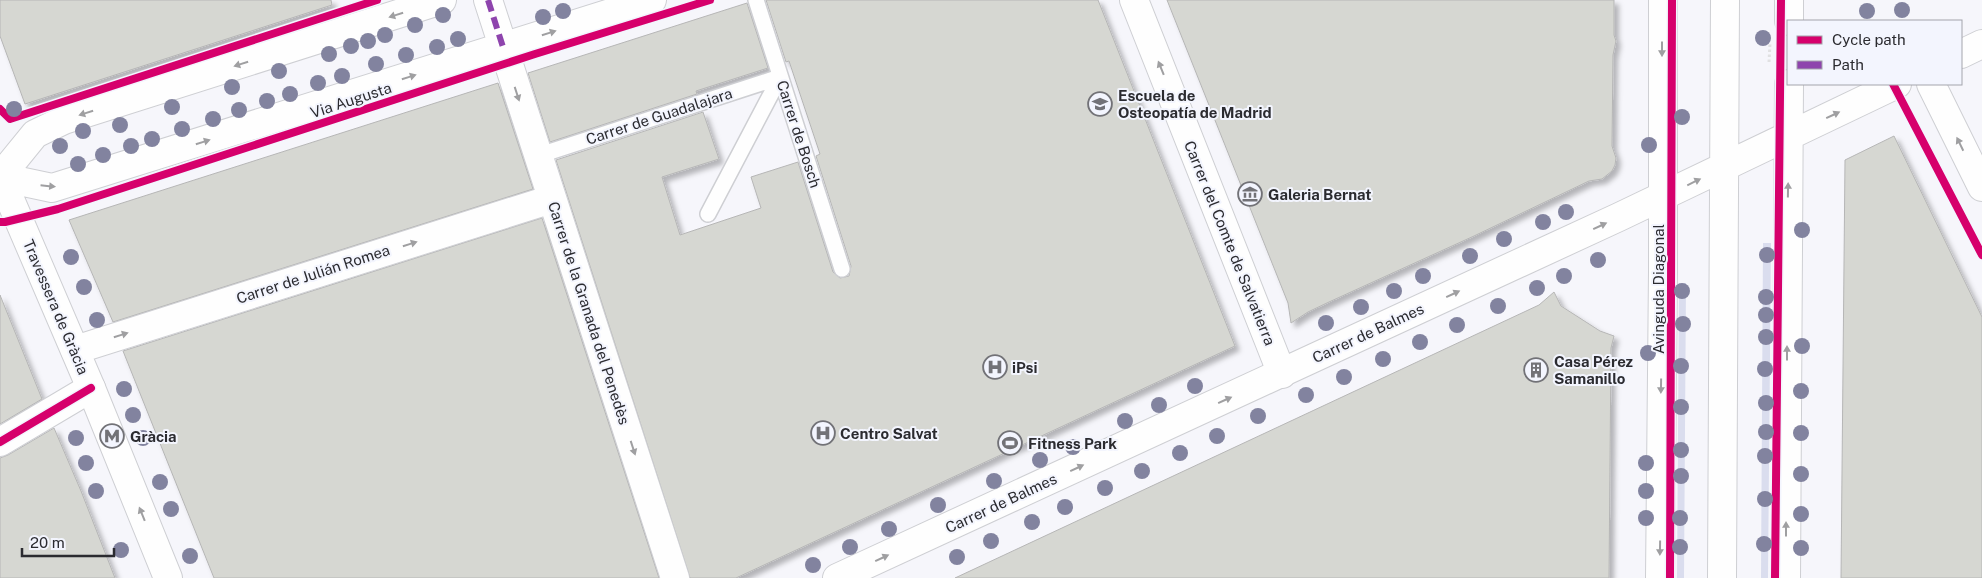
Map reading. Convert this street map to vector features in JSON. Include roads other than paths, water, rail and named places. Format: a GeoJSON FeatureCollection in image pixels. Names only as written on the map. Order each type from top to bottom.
{"type":"FeatureCollection","features":[{"type":"Feature","properties":{"kind":"street"},"geometry":{"type":"LineString","coordinates":[[0,176],[35,134],[64,120],[442,0]]}},
{"type":"Feature","properties":{"kind":"street","name":"Carrer de la Granada del Penedès"},"geometry":{"type":"LineString","coordinates":[[488,0],[675,578]]}},
{"type":"Feature","properties":{"kind":"street","name":"Via Augusta"},"geometry":{"type":"LineString","coordinates":[[0,176],[52,188],[652,0]]}},
{"type":"Feature","properties":{"kind":"street","name":"Carrer del Comte de Salvatierra"},"geometry":{"type":"LineString","coordinates":[[1134,0],[1282,374]]}},
{"type":"Feature","properties":{"kind":"street"},"geometry":{"type":"LineString","coordinates":[[1660,578],[1663,0]]}},
{"type":"Feature","properties":{"kind":"street"},"geometry":{"type":"LineString","coordinates":[[1722,578],[1725,0]]}},
{"type":"Feature","properties":{"kind":"street"},"geometry":{"type":"LineString","coordinates":[[1789,0],[1789,20]]}},
{"type":"Feature","properties":{"kind":"street"},"geometry":{"type":"LineString","coordinates":[[1962,54],[1982,44]]}},
{"type":"Feature","properties":{"kind":"street"},"geometry":{"type":"LineString","coordinates":[[1786,578],[1789,85]]}},
{"type":"Feature","properties":{"kind":"street","name":"Carrer de Balmes"},"geometry":{"type":"LineString","coordinates":[[838,578],[1663,197],[1895,85]]}},
{"type":"Feature","properties":{"kind":"street"},"geometry":{"type":"LineString","coordinates":[[1931,85],[1982,187]]}},
{"type":"Feature","properties":{"kind":"street","name":"Travessera de Gràcia"},"geometry":{"type":"LineString","coordinates":[[0,176],[91,388],[168,578]]}},
{"type":"Feature","properties":{"kind":"street","name":"Carrer de Julián Romea"},"geometry":{"type":"LineString","coordinates":[[75,350],[552,199]]}},
{"type":"Feature","properties":{"kind":"street"},"geometry":{"type":"LineString","coordinates":[[0,442],[91,388]]}},
{"type":"Feature","properties":{"kind":"lane","name":"Carrer de Bosch"},"geometry":{"type":"LineString","coordinates":[[756,0],[842,269]]}},
{"type":"Feature","properties":{"kind":"lane","name":"Carrer de Guadalajara"},"geometry":{"type":"LineString","coordinates":[[538,156],[780,77]]}},
{"type":"Feature","properties":{"kind":"lane"},"geometry":{"type":"LineString","coordinates":[[708,214],[780,77]]}},
{"type":"Feature","properties":{"kind":"place","name":"Escuela de Osteopatía de Madrid"},"geometry":{"type":"Point","coordinates":[1100,104]}},
{"type":"Feature","properties":{"kind":"place","name":"Galeria Bernat"},"geometry":{"type":"Point","coordinates":[1250,194]}},
{"type":"Feature","properties":{"kind":"place","name":"iPsi"},"geometry":{"type":"Point","coordinates":[995,367]}},
{"type":"Feature","properties":{"kind":"place","name":"Casa Pérez Samanillo"},"geometry":{"type":"Point","coordinates":[1536,370]}},
{"type":"Feature","properties":{"kind":"place","name":"Centro Salvat"},"geometry":{"type":"Point","coordinates":[823,433]}},
{"type":"Feature","properties":{"kind":"place","name":"Gràcia"},"geometry":{"type":"Point","coordinates":[112,436]}},
{"type":"Feature","properties":{"kind":"place","name":"Fitness Park"},"geometry":{"type":"Point","coordinates":[1010,443]}}]}
